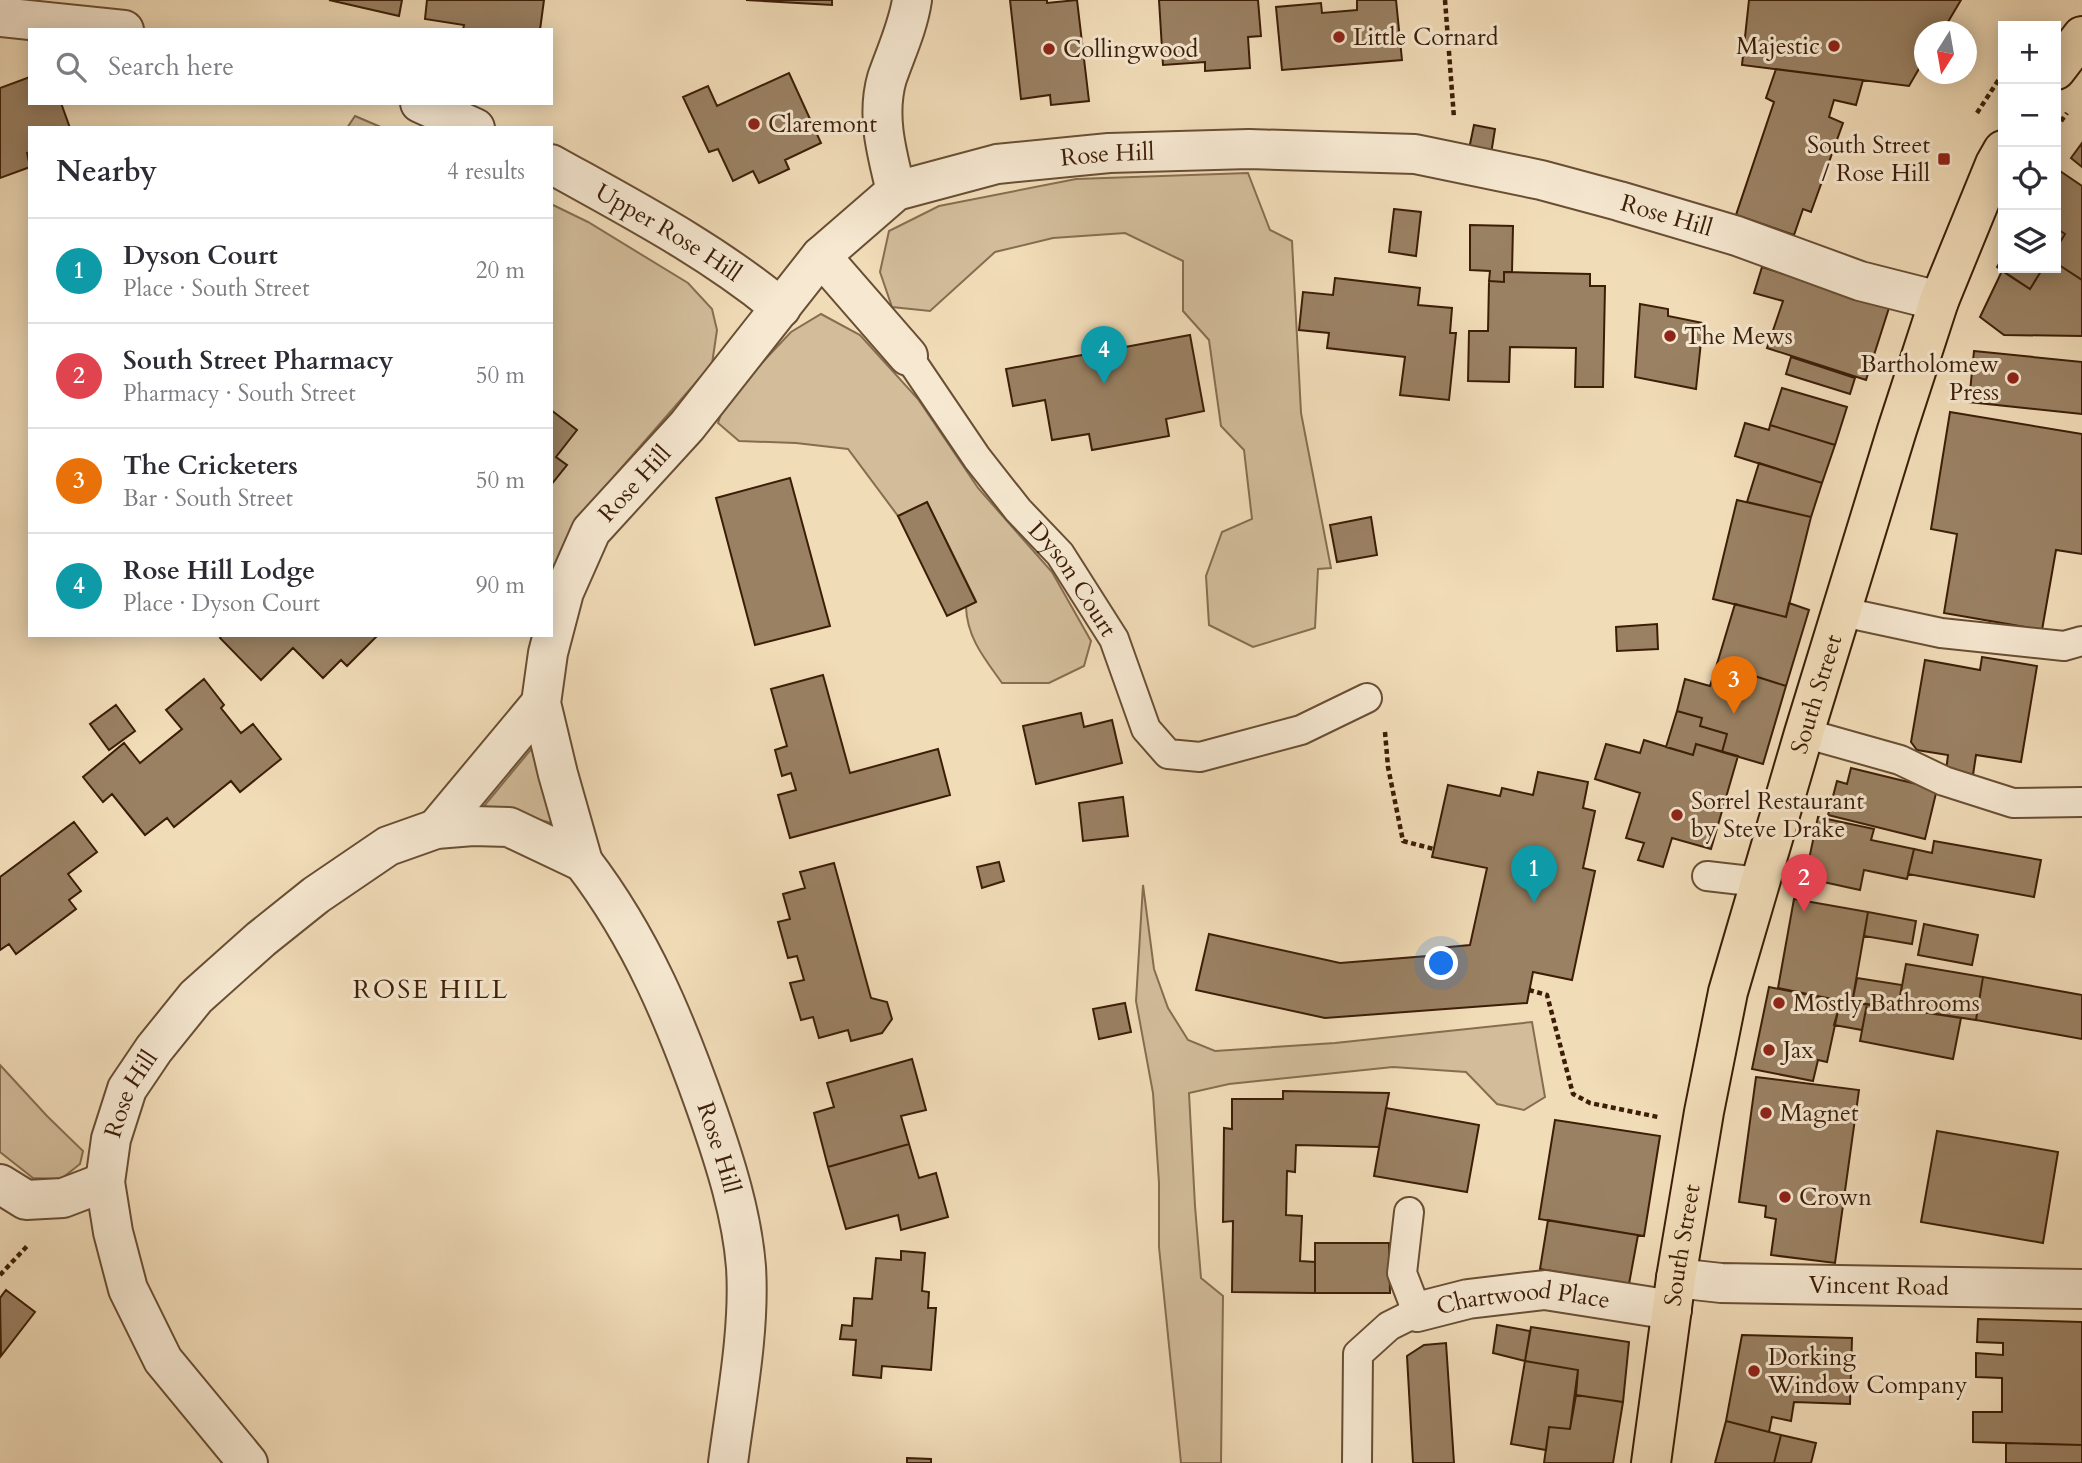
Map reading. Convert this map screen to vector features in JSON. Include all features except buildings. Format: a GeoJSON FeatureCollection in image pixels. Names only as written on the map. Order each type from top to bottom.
{"type":"FeatureCollection","features":[{"type":"Feature","properties":{"kind":"main road"},"geometry":{"type":"LineString","coordinates":[[2061,63],[2082,36]]}},
{"type":"Feature","properties":{"kind":"main road","name":"South Street"},"geometry":{"type":"LineString","coordinates":[[1651,1463],[1674,1294],[1704,1112],[1725,1006],[1759,882],[1897,430],[1939,301],[1998,159]]}},
{"type":"Feature","properties":{"kind":"street"},"geometry":{"type":"LineString","coordinates":[[896,191],[881,130],[886,81],[909,19],[912,0]]}},
{"type":"Feature","properties":{"kind":"street"},"geometry":{"type":"LineString","coordinates":[[0,17],[105,28]]}},
{"type":"Feature","properties":{"kind":"street"},"geometry":{"type":"LineString","coordinates":[[424,105],[470,126]]}},
{"type":"Feature","properties":{"kind":"street","name":"Rose Hill"},"geometry":{"type":"LineString","coordinates":[[553,634],[564,592],[591,531],[687,426],[821,256],[896,191],[997,164],[1109,153],[1249,149],[1415,154],[1541,180],[1619,201],[1737,236],[1860,281],[1939,301]]}},
{"type":"Feature","properties":{"kind":"street","name":"Upper Rose Hill"},"geometry":{"type":"LineString","coordinates":[[553,165],[651,219],[746,279],[781,307]]}},
{"type":"Feature","properties":{"kind":"street","name":"Dyson Court"},"geometry":{"type":"LineString","coordinates":[[821,256],[908,356]]}},
{"type":"Feature","properties":{"kind":"street","name":"Rose Hill"},"geometry":{"type":"LineString","coordinates":[[552,637],[541,703],[583,862],[612,900],[648,963],[692,1065],[737,1206],[746,1268],[744,1332],[727,1463]]}},
{"type":"Feature","properties":{"kind":"street"},"geometry":{"type":"LineString","coordinates":[[436,829],[541,703]]}},
{"type":"Feature","properties":{"kind":"street","name":"Rose Hill"},"geometry":{"type":"LineString","coordinates":[[248,1463],[163,1360],[128,1289],[113,1232],[105,1182],[111,1139],[127,1089],[154,1049],[196,997],[316,895],[388,846],[436,829],[509,827],[583,862]]}},
{"type":"Feature","properties":{"kind":"street"},"geometry":{"type":"LineString","coordinates":[[0,1184],[26,1200],[63,1198],[105,1182]]}},
{"type":"Feature","properties":{"kind":"street"},"geometry":{"type":"LineString","coordinates":[[2082,1276],[2082,1289]]}},
{"type":"Feature","properties":{"kind":"street","name":"Vincent Road"},"geometry":{"type":"LineString","coordinates":[[1674,1294],[1721,1283],[2082,1289]]}},
{"type":"Feature","properties":{"kind":"street","name":"Chartwood Place"},"geometry":{"type":"LineString","coordinates":[[1417,1312],[1468,1299],[1545,1290],[1674,1294]]}},
{"type":"Feature","properties":{"kind":"lane","name":"Dyson Court"},"geometry":{"type":"LineString","coordinates":[[908,356],[976,458],[1018,510],[1060,554],[1114,639],[1146,729],[1168,754],[1200,757],[1301,730],[1367,698]]}},
{"type":"Feature","properties":{"kind":"lane"},"geometry":{"type":"LineString","coordinates":[[1843,612],[1941,633],[2064,646],[2082,640]]}},
{"type":"Feature","properties":{"kind":"lane"},"geometry":{"type":"LineString","coordinates":[[1804,733],[1899,760],[1944,781],[2013,803],[2082,802]]}},
{"type":"Feature","properties":{"kind":"lane"},"geometry":{"type":"LineString","coordinates":[[1707,876],[1759,882]]}},
{"type":"Feature","properties":{"kind":"lane","name":"Chartwood Place"},"geometry":{"type":"LineString","coordinates":[[1409,1212],[1402,1273],[1417,1312]]}},
{"type":"Feature","properties":{"kind":"lane"},"geometry":{"type":"LineString","coordinates":[[1357,1463],[1358,1354],[1389,1326],[1417,1312]]}},
{"type":"Feature","properties":{"kind":"path"},"geometry":{"type":"LineString","coordinates":[[1446,0],[1455,161]]}},
{"type":"Feature","properties":{"kind":"path"},"geometry":{"type":"LineString","coordinates":[[1367,698],[1384,721],[1388,767],[1403,841],[1434,849]]}},
{"type":"Feature","properties":{"kind":"path"},"geometry":{"type":"LineString","coordinates":[[1529,990],[1547,995],[1573,1094],[1590,1102],[1653,1116]]}},
{"type":"Feature","properties":{"kind":"shaded area"},"geometry":{"type":"Polygon","coordinates":[[[355,116],[378,126],[348,126],[355,116]]]}},
{"type":"Feature","properties":{"kind":"shaded area"},"geometry":{"type":"Polygon","coordinates":[[[1248,173],[1270,230],[1292,241],[1301,413],[1331,568],[1318,569],[1315,628],[1253,647],[1209,625],[1206,576],[1222,532],[1252,519],[1244,450],[1221,426],[1209,340],[1183,311],[1183,261],[1125,233],[1053,238],[995,252],[930,311],[892,307],[880,272],[889,231],[939,206],[1076,179],[1248,173]]]}},
{"type":"Feature","properties":{"kind":"shaded area"},"geometry":{"type":"Polygon","coordinates":[[[553,205],[588,222],[688,283],[712,309],[717,330],[712,364],[617,473],[566,539],[553,573],[553,205]]]}},
{"type":"Feature","properties":{"kind":"shaded area"},"geometry":{"type":"Polygon","coordinates":[[[821,314],[860,335],[918,399],[978,488],[1052,572],[1091,641],[1084,666],[1049,683],[1002,683],[973,638],[966,607],[976,601],[927,502],[898,516],[848,449],[796,443],[739,441],[718,423],[725,402],[791,332],[821,314]]]}},
{"type":"Feature","properties":{"kind":"shaded area"},"geometry":{"type":"Polygon","coordinates":[[[533,747],[552,823],[484,806],[533,747]]]}},
{"type":"Feature","properties":{"kind":"shaded area"},"geometry":{"type":"Polygon","coordinates":[[[1143,885],[1154,969],[1168,1008],[1188,1040],[1215,1051],[1335,1043],[1532,1022],[1545,1097],[1524,1110],[1497,1104],[1466,1072],[1393,1067],[1229,1084],[1189,1093],[1201,1278],[1223,1296],[1221,1463],[1181,1463],[1159,1247],[1159,1183],[1153,1093],[1136,1001],[1143,885]]]}},
{"type":"Feature","properties":{"kind":"shaded area"},"geometry":{"type":"Polygon","coordinates":[[[0,1065],[83,1151],[80,1164],[61,1179],[33,1178],[0,1152],[0,1065]]]}},
{"type":"Feature","properties":{"kind":"place","name":"Little Cornard"},"geometry":{"type":"Point","coordinates":[1339,37]}},
{"type":"Feature","properties":{"kind":"place","name":"Majestic"},"geometry":{"type":"Point","coordinates":[1834,46]}},
{"type":"Feature","properties":{"kind":"place","name":"Collingwood"},"geometry":{"type":"Point","coordinates":[1049,49]}},
{"type":"Feature","properties":{"kind":"place","name":"Claremont"},"geometry":{"type":"Point","coordinates":[754,124]}},
{"type":"Feature","properties":{"kind":"place","name":"South Street / Rose Hill"},"geometry":{"type":"Point","coordinates":[1944,159]}},
{"type":"Feature","properties":{"kind":"place","name":"The Mews"},"geometry":{"type":"Point","coordinates":[1670,336]}},
{"type":"Feature","properties":{"kind":"place","name":"Bartholomew Press"},"geometry":{"type":"Point","coordinates":[2013,378]}},
{"type":"Feature","properties":{"kind":"place","name":"Rose Hill Lodge"},"geometry":{"type":"Point","coordinates":[1104,384]}},
{"type":"Feature","properties":{"kind":"place","name":"The Cricketers"},"geometry":{"type":"Point","coordinates":[1734,714]}},
{"type":"Feature","properties":{"kind":"place","name":"Sorrel Restaurant by Steve Drake"},"geometry":{"type":"Point","coordinates":[1677,815]}},
{"type":"Feature","properties":{"kind":"place","name":"Dyson Court"},"geometry":{"type":"Point","coordinates":[1534,903]}},
{"type":"Feature","properties":{"kind":"place","name":"South Street Pharmacy"},"geometry":{"type":"Point","coordinates":[1804,912]}},
{"type":"Feature","properties":{"kind":"place","name":"Mostly Bathrooms"},"geometry":{"type":"Point","coordinates":[1779,1003]}},
{"type":"Feature","properties":{"kind":"place","name":"Jax"},"geometry":{"type":"Point","coordinates":[1769,1050]}},
{"type":"Feature","properties":{"kind":"place","name":"Magnet"},"geometry":{"type":"Point","coordinates":[1766,1113]}},
{"type":"Feature","properties":{"kind":"place","name":"Crown"},"geometry":{"type":"Point","coordinates":[1785,1197]}},
{"type":"Feature","properties":{"kind":"place","name":"Dorking Window Company"},"geometry":{"type":"Point","coordinates":[1754,1371]}},
{"type":"Feature","properties":{"kind":"district","name":"ROSE HILL"},"geometry":{"type":"Point","coordinates":[431,989]}}]}
